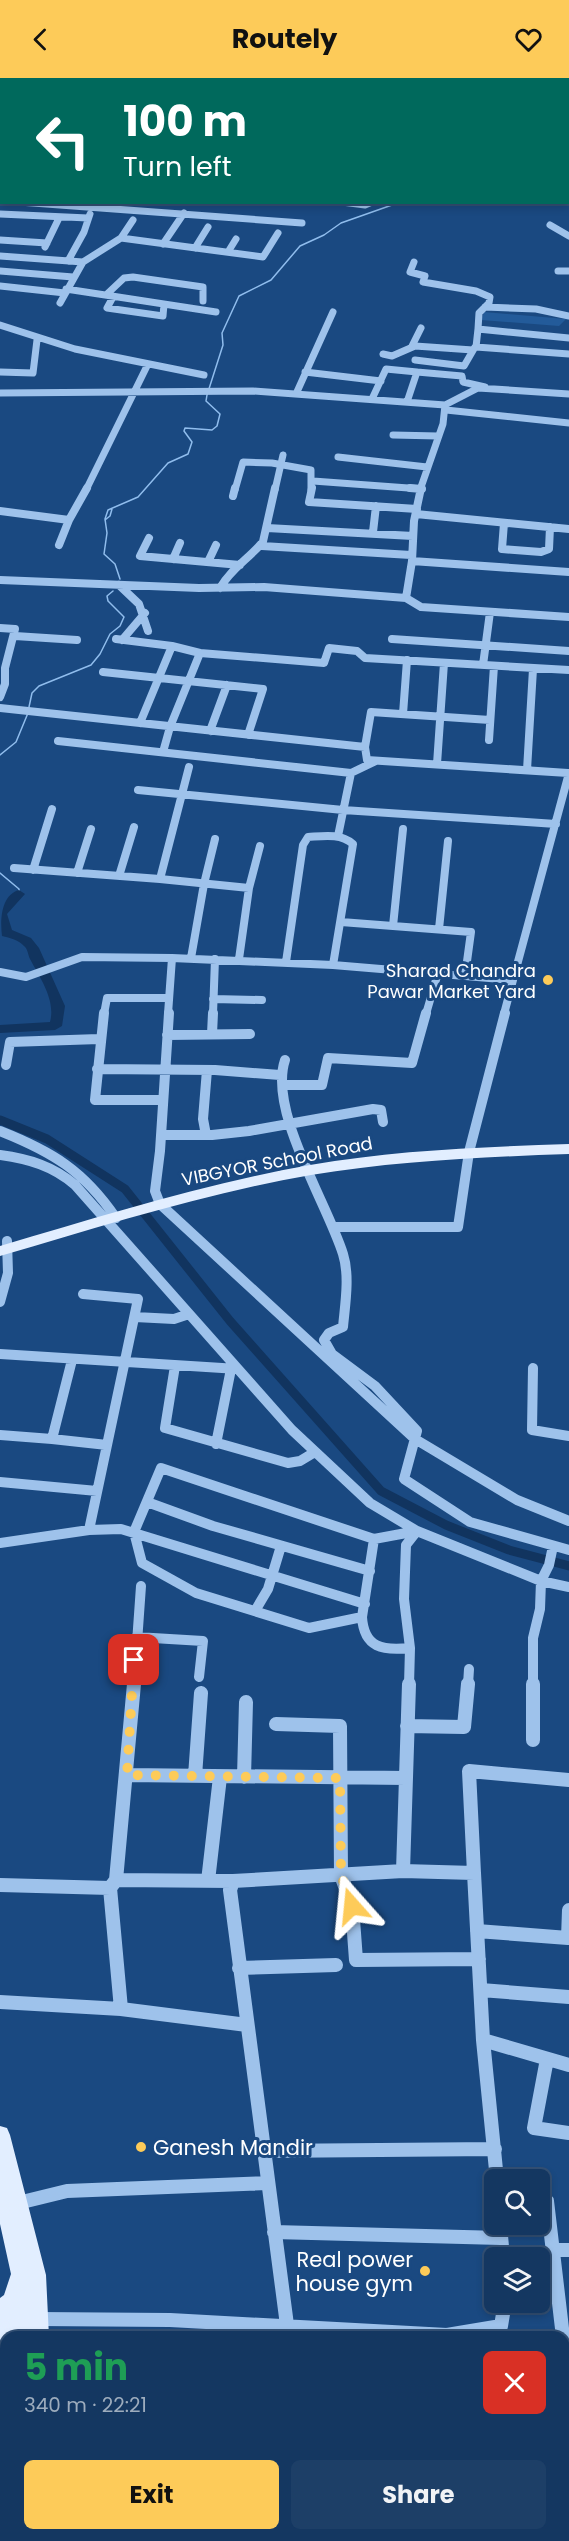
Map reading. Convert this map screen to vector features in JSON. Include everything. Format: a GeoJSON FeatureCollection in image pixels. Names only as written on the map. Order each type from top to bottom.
{"type":"FeatureCollection","features":[{"type":"Feature","properties":{"kind":"main road","name":"VIBGYOR School Road"},"geometry":{"type":"LineString","coordinates":[[4,1246],[151,1203],[308,1167],[470,1148],[569,1141]]}},
{"type":"Feature","properties":{"kind":"main road","name":"VIBGYOR School Road"},"geometry":{"type":"LineString","coordinates":[[470,1148],[569,1149]]}},
{"type":"Feature","properties":{"kind":"main road"},"geometry":{"type":"LineString","coordinates":[[0,2135],[36,2275],[38,2328]]}},
{"type":"Feature","properties":{"kind":"main road"},"geometry":{"type":"LineString","coordinates":[[0,2184],[20,2264],[26,2307],[38,2328]]}},
{"type":"Feature","properties":{"kind":"main road"},"geometry":{"type":"LineString","coordinates":[[0,2310],[12,2302],[20,2264]]}},
{"type":"Feature","properties":{"kind":"main road"},"geometry":{"type":"LineString","coordinates":[[0,2322],[38,2328]]}},
{"type":"Feature","properties":{"kind":"street"},"geometry":{"type":"LineString","coordinates":[[73,204],[302,223]]}},
{"type":"Feature","properties":{"kind":"street"},"geometry":{"type":"LineString","coordinates":[[68,261],[84,232],[93,205]]}},
{"type":"Feature","properties":{"kind":"street"},"geometry":{"type":"LineString","coordinates":[[164,244],[184,213]]}},
{"type":"Feature","properties":{"kind":"street"},"geometry":{"type":"LineString","coordinates":[[0,214],[88,218]]}},
{"type":"Feature","properties":{"kind":"street"},"geometry":{"type":"LineString","coordinates":[[39,259],[59,218]]}},
{"type":"Feature","properties":{"kind":"street"},"geometry":{"type":"LineString","coordinates":[[60,303],[83,262],[121,238],[134,220]]}},
{"type":"Feature","properties":{"kind":"street"},"geometry":{"type":"LineString","coordinates":[[550,225],[569,236]]}},
{"type":"Feature","properties":{"kind":"street"},"geometry":{"type":"LineString","coordinates":[[195,248],[208,227]]}},
{"type":"Feature","properties":{"kind":"street"},"geometry":{"type":"LineString","coordinates":[[121,238],[263,257],[278,233]]}},
{"type":"Feature","properties":{"kind":"street"},"geometry":{"type":"LineString","coordinates":[[228,252],[236,239]]}},
{"type":"Feature","properties":{"kind":"street"},"geometry":{"type":"LineString","coordinates":[[0,240],[47,243]]}},
{"type":"Feature","properties":{"kind":"street"},"geometry":{"type":"LineString","coordinates":[[0,256],[83,262]]}},
{"type":"Feature","properties":{"kind":"street"},"geometry":{"type":"LineString","coordinates":[[414,262],[410,272],[425,276],[423,282],[484,294],[491,300],[479,313],[475,349],[464,366],[415,360]]}},
{"type":"Feature","properties":{"kind":"street"},"geometry":{"type":"LineString","coordinates":[[558,271],[569,271]]}},
{"type":"Feature","properties":{"kind":"street"},"geometry":{"type":"LineString","coordinates":[[0,272],[74,277]]}},
{"type":"Feature","properties":{"kind":"street"},"geometry":{"type":"LineString","coordinates":[[164,304],[163,316],[107,308],[109,296],[124,278],[203,287],[203,301]]}},
{"type":"Feature","properties":{"kind":"street"},"geometry":{"type":"LineString","coordinates":[[0,286],[109,296],[216,312]]}},
{"type":"Feature","properties":{"kind":"street"},"geometry":{"type":"LineString","coordinates":[[485,307],[536,309],[569,316]]}},
{"type":"Feature","properties":{"kind":"street"},"geometry":{"type":"LineString","coordinates":[[296,394],[333,312]]}},
{"type":"Feature","properties":{"kind":"street"},"geometry":{"type":"LineString","coordinates":[[0,326],[37,340],[204,375]]}},
{"type":"Feature","properties":{"kind":"street"},"geometry":{"type":"LineString","coordinates":[[412,346],[421,328]]}},
{"type":"Feature","properties":{"kind":"street"},"geometry":{"type":"LineString","coordinates":[[478,329],[569,338]]}},
{"type":"Feature","properties":{"kind":"street"},"geometry":{"type":"LineString","coordinates":[[0,372],[33,373],[37,340]]}},
{"type":"Feature","properties":{"kind":"street"},"geometry":{"type":"LineString","coordinates":[[372,399],[392,356],[412,346],[569,354]]}},
{"type":"Feature","properties":{"kind":"street"},"geometry":{"type":"LineString","coordinates":[[383,354],[392,356]]}},
{"type":"Feature","properties":{"kind":"street"},"geometry":{"type":"LineString","coordinates":[[59,545],[69,520],[86,493],[132,392],[148,364]]}},
{"type":"Feature","properties":{"kind":"street"},"geometry":{"type":"LineString","coordinates":[[386,369],[462,376],[463,382],[486,387],[569,394]]}},
{"type":"Feature","properties":{"kind":"street"},"geometry":{"type":"LineString","coordinates":[[305,372],[381,381]]}},
{"type":"Feature","properties":{"kind":"street"},"geometry":{"type":"LineString","coordinates":[[406,402],[417,372]]}},
{"type":"Feature","properties":{"kind":"street"},"geometry":{"type":"LineString","coordinates":[[406,598],[416,512],[445,408],[478,388],[486,387]]}},
{"type":"Feature","properties":{"kind":"street"},"geometry":{"type":"LineString","coordinates":[[0,393],[254,391],[406,402],[569,423]]}},
{"type":"Feature","properties":{"kind":"street"},"geometry":{"type":"LineString","coordinates":[[393,435],[438,436]]}},
{"type":"Feature","properties":{"kind":"street"},"geometry":{"type":"LineString","coordinates":[[220,588],[228,574],[261,544],[267,528],[268,511],[283,455]]}},
{"type":"Feature","properties":{"kind":"street"},"geometry":{"type":"LineString","coordinates":[[338,457],[427,467]]}},
{"type":"Feature","properties":{"kind":"street"},"geometry":{"type":"LineString","coordinates":[[233,496],[243,462],[280,465],[311,470],[313,481],[309,502],[376,506],[569,529]]}},
{"type":"Feature","properties":{"kind":"street"},"geometry":{"type":"LineString","coordinates":[[313,481],[422,489]]}},
{"type":"Feature","properties":{"kind":"street"},"geometry":{"type":"LineString","coordinates":[[373,532],[376,506]]}},
{"type":"Feature","properties":{"kind":"street"},"geometry":{"type":"LineString","coordinates":[[1,513],[69,520]]}},
{"type":"Feature","properties":{"kind":"street"},"geometry":{"type":"LineString","coordinates":[[504,523],[502,549],[541,552],[549,549],[550,527]]}},
{"type":"Feature","properties":{"kind":"street"},"geometry":{"type":"LineString","coordinates":[[267,528],[373,532],[413,536]]}},
{"type":"Feature","properties":{"kind":"street"},"geometry":{"type":"LineString","coordinates":[[148,538],[140,556],[240,565]]}},
{"type":"Feature","properties":{"kind":"street"},"geometry":{"type":"LineString","coordinates":[[173,559],[180,543]]}},
{"type":"Feature","properties":{"kind":"street"},"geometry":{"type":"LineString","coordinates":[[261,544],[262,546],[569,572]]}},
{"type":"Feature","properties":{"kind":"street"},"geometry":{"type":"LineString","coordinates":[[208,562],[216,545]]}},
{"type":"Feature","properties":{"kind":"street"},"geometry":{"type":"LineString","coordinates":[[0,580],[220,588],[264,587],[406,598],[421,607],[569,617]]}},
{"type":"Feature","properties":{"kind":"street"},"geometry":{"type":"LineString","coordinates":[[119,585],[134,595],[145,613],[148,631]]}},
{"type":"Feature","properties":{"kind":"street"},"geometry":{"type":"LineString","coordinates":[[483,665],[489,612]]}},
{"type":"Feature","properties":{"kind":"street"},"geometry":{"type":"LineString","coordinates":[[145,613],[119,640],[172,646],[200,653],[324,663],[329,648],[357,651],[365,657],[569,670]]}},
{"type":"Feature","properties":{"kind":"street"},"geometry":{"type":"LineString","coordinates":[[0,628],[15,629],[15,636],[4,659],[5,684],[0,697]]}},
{"type":"Feature","properties":{"kind":"street"},"geometry":{"type":"LineString","coordinates":[[15,636],[77,640]]}},
{"type":"Feature","properties":{"kind":"street"},"geometry":{"type":"LineString","coordinates":[[392,639],[569,651]]}},
{"type":"Feature","properties":{"kind":"street"},"geometry":{"type":"LineString","coordinates":[[140,723],[172,646]]}},
{"type":"Feature","properties":{"kind":"street"},"geometry":{"type":"LineString","coordinates":[[163,752],[170,726],[200,653]]}},
{"type":"Feature","properties":{"kind":"street"},"geometry":{"type":"LineString","coordinates":[[403,714],[407,660]]}},
{"type":"Feature","properties":{"kind":"street"},"geometry":{"type":"LineString","coordinates":[[437,764],[444,663]]}},
{"type":"Feature","properties":{"kind":"street"},"geometry":{"type":"LineString","coordinates":[[489,740],[494,666]]}},
{"type":"Feature","properties":{"kind":"street"},"geometry":{"type":"LineString","coordinates":[[527,771],[533,669]]}},
{"type":"Feature","properties":{"kind":"street"},"geometry":{"type":"LineString","coordinates":[[103,672],[262,689],[248,735]]}},
{"type":"Feature","properties":{"kind":"street"},"geometry":{"type":"LineString","coordinates":[[210,731],[226,685]]}},
{"type":"Feature","properties":{"kind":"street"},"geometry":{"type":"LineString","coordinates":[[0,708],[365,747]]}},
{"type":"Feature","properties":{"kind":"street"},"geometry":{"type":"LineString","coordinates":[[333,1227],[458,1227],[470,1148],[569,773],[367,760],[365,747],[371,712],[490,720]]}},
{"type":"Feature","properties":{"kind":"street"},"geometry":{"type":"LineString","coordinates":[[58,741],[351,773],[378,760]]}},
{"type":"Feature","properties":{"kind":"street"},"geometry":{"type":"LineString","coordinates":[[160,879],[189,767]]}},
{"type":"Feature","properties":{"kind":"street"},"geometry":{"type":"LineString","coordinates":[[338,836],[351,773]]}},
{"type":"Feature","properties":{"kind":"street"},"geometry":{"type":"LineString","coordinates":[[138,790],[343,810],[556,824]]}},
{"type":"Feature","properties":{"kind":"street"},"geometry":{"type":"LineString","coordinates":[[33,870],[52,809]]}},
{"type":"Feature","properties":{"kind":"street"},"geometry":{"type":"LineString","coordinates":[[119,876],[134,827]]}},
{"type":"Feature","properties":{"kind":"street"},"geometry":{"type":"LineString","coordinates":[[77,873],[91,829]]}},
{"type":"Feature","properties":{"kind":"street"},"geometry":{"type":"LineString","coordinates":[[393,926],[402,829]]}},
{"type":"Feature","properties":{"kind":"street"},"geometry":{"type":"LineString","coordinates":[[286,962],[303,845],[308,837],[338,836],[350,840],[353,844],[333,964]]}},
{"type":"Feature","properties":{"kind":"street"},"geometry":{"type":"LineString","coordinates":[[191,958],[204,884],[215,839]]}},
{"type":"Feature","properties":{"kind":"street"},"geometry":{"type":"LineString","coordinates":[[439,929],[448,841]]}},
{"type":"Feature","properties":{"kind":"street"},"geometry":{"type":"LineString","coordinates":[[239,959],[249,888],[260,846]]}},
{"type":"Feature","properties":{"kind":"street"},"geometry":{"type":"LineString","coordinates":[[14,868],[249,888]]}},
{"type":"Feature","properties":{"kind":"street"},"geometry":{"type":"LineString","coordinates":[[341,922],[471,932],[465,976]]}},
{"type":"Feature","properties":{"kind":"street"},"geometry":{"type":"LineString","coordinates":[[0,972],[26,976],[47,971],[82,957],[172,957],[333,964],[513,980]]}},
{"type":"Feature","properties":{"kind":"street"},"geometry":{"type":"LineString","coordinates":[[172,957],[161,1135],[155,1191],[151,1203],[415,1439],[518,1500],[569,1521]]}},
{"type":"Feature","properties":{"kind":"street"},"geometry":{"type":"LineString","coordinates":[[212,1034],[215,959]]}},
{"type":"Feature","properties":{"kind":"street"},"geometry":{"type":"LineString","coordinates":[[96,1069],[207,1070],[322,1085],[328,1058],[412,1063],[438,974]]}},
{"type":"Feature","properties":{"kind":"street"},"geometry":{"type":"LineString","coordinates":[[163,1100],[95,1100],[96,1069],[107,998],[169,998]]}},
{"type":"Feature","properties":{"kind":"street"},"geometry":{"type":"LineString","coordinates":[[213,999],[262,1000]]}},
{"type":"Feature","properties":{"kind":"street"},"geometry":{"type":"LineString","coordinates":[[167,1035],[250,1034]]}},
{"type":"Feature","properties":{"kind":"street"},"geometry":{"type":"LineString","coordinates":[[6,1065],[10,1042],[99,1039]]}},
{"type":"Feature","properties":{"kind":"street"},"geometry":{"type":"LineString","coordinates":[[285,1060],[282,1080],[290,1125],[344,1256],[346,1299],[343,1327],[329,1333],[324,1340],[334,1358],[365,1377],[417,1431],[404,1479],[470,1522],[552,1549],[569,1550]]}},
{"type":"Feature","properties":{"kind":"street"},"geometry":{"type":"LineString","coordinates":[[206,1135],[203,1119],[207,1070]]}},
{"type":"Feature","properties":{"kind":"street"},"geometry":{"type":"LineString","coordinates":[[161,1135],[206,1135],[290,1125],[298,1121],[373,1108],[381,1110],[383,1122]]}},
{"type":"Feature","properties":{"kind":"street"},"geometry":{"type":"LineString","coordinates":[[0,1131],[36,1146],[77,1169],[234,1369],[292,1430],[370,1503],[417,1532],[541,1581],[569,1587]]}},
{"type":"Feature","properties":{"kind":"street"},"geometry":{"type":"LineString","coordinates":[[0,1155],[35,1161],[62,1174],[111,1215]]}},
{"type":"Feature","properties":{"kind":"street"},"geometry":{"type":"LineString","coordinates":[[0,1302],[8,1272],[4,1246]]}},
{"type":"Feature","properties":{"kind":"street"},"geometry":{"type":"LineString","coordinates":[[83,1294],[138,1299],[89,1530]]}},
{"type":"Feature","properties":{"kind":"street"},"geometry":{"type":"LineString","coordinates":[[135,1317],[174,1319],[189,1314]]}},
{"type":"Feature","properties":{"kind":"street"},"geometry":{"type":"LineString","coordinates":[[0,1354],[125,1364],[234,1369]]}},
{"type":"Feature","properties":{"kind":"street"},"geometry":{"type":"LineString","coordinates":[[52,1439],[72,1360]]}},
{"type":"Feature","properties":{"kind":"street"},"geometry":{"type":"LineString","coordinates":[[175,1366],[165,1428],[288,1463],[300,1461],[315,1452]]}},
{"type":"Feature","properties":{"kind":"street"},"geometry":{"type":"LineString","coordinates":[[533,1368],[532,1430],[569,1436]]}},
{"type":"Feature","properties":{"kind":"street"},"geometry":{"type":"LineString","coordinates":[[216,1443],[234,1369]]}},
{"type":"Feature","properties":{"kind":"street"},"geometry":{"type":"LineString","coordinates":[[0,1435],[107,1445]]}},
{"type":"Feature","properties":{"kind":"street"},"geometry":{"type":"LineString","coordinates":[[362,1617],[309,1628],[196,1593],[142,1563],[134,1532],[161,1468],[374,1539],[417,1532]]}},
{"type":"Feature","properties":{"kind":"street"},"geometry":{"type":"LineString","coordinates":[[0,1482],[97,1491]]}},
{"type":"Feature","properties":{"kind":"street"},"geometry":{"type":"LineString","coordinates":[[147,1502],[213,1526],[370,1571]]}},
{"type":"Feature","properties":{"kind":"street"},"geometry":{"type":"LineString","coordinates":[[0,1543],[89,1530],[121,1529],[365,1604]]}},
{"type":"Feature","properties":{"kind":"street"},"geometry":{"type":"LineString","coordinates":[[403,1871],[410,1648],[404,1599],[406,1545],[417,1532]]}},
{"type":"Feature","properties":{"kind":"street"},"geometry":{"type":"LineString","coordinates":[[374,1539],[362,1617],[364,1630],[375,1645],[387,1651],[410,1648]]}},
{"type":"Feature","properties":{"kind":"street"},"geometry":{"type":"LineString","coordinates":[[255,1611],[268,1589],[281,1546]]}},
{"type":"Feature","properties":{"kind":"street"},"geometry":{"type":"LineString","coordinates":[[533,1740],[533,1638],[540,1609],[541,1581],[549,1565],[552,1549]]}},
{"type":"Feature","properties":{"kind":"street"},"geometry":{"type":"LineString","coordinates":[[121,2009],[113,1884],[127,1775],[141,1586]]}},
{"type":"Feature","properties":{"kind":"street"},"geometry":{"type":"LineString","coordinates":[[136,1637],[203,1641],[199,1677]]}},
{"type":"Feature","properties":{"kind":"street"},"geometry":{"type":"LineString","coordinates":[[407,1726],[464,1727],[469,1669]]}},
{"type":"Feature","properties":{"kind":"street"},"geometry":{"type":"LineString","coordinates":[[195,1776],[201,1693]]}},
{"type":"Feature","properties":{"kind":"street"},"geometry":{"type":"LineString","coordinates":[[244,1777],[246,1702]]}},
{"type":"Feature","properties":{"kind":"street"},"geometry":{"type":"LineString","coordinates":[[276,1724],[340,1726],[341,1875],[352,1906],[356,1960],[479,1959]]}},
{"type":"Feature","properties":{"kind":"street"},"geometry":{"type":"LineString","coordinates":[[496,2169],[483,2040],[469,1771],[569,1780]]}},
{"type":"Feature","properties":{"kind":"street"},"geometry":{"type":"LineString","coordinates":[[127,1775],[406,1778]]}},
{"type":"Feature","properties":{"kind":"street"},"geometry":{"type":"LineString","coordinates":[[208,1881],[220,1777]]}},
{"type":"Feature","properties":{"kind":"street"},"geometry":{"type":"LineString","coordinates":[[0,1886],[233,1881],[403,1871],[474,1873]]}},
{"type":"Feature","properties":{"kind":"street"},"geometry":{"type":"LineString","coordinates":[[233,1881],[230,1890],[239,1968],[287,2325]]}},
{"type":"Feature","properties":{"kind":"street"},"geometry":{"type":"LineString","coordinates":[[477,1931],[568,1938],[569,1911]]}},
{"type":"Feature","properties":{"kind":"street"},"geometry":{"type":"LineString","coordinates":[[239,1968],[336,1965]]}},
{"type":"Feature","properties":{"kind":"street"},"geometry":{"type":"LineString","coordinates":[[481,1990],[569,1997]]}},
{"type":"Feature","properties":{"kind":"street"},"geometry":{"type":"LineString","coordinates":[[0,2002],[121,2009],[247,2025]]}},
{"type":"Feature","properties":{"kind":"street"},"geometry":{"type":"LineString","coordinates":[[483,2040],[569,2065]]}},
{"type":"Feature","properties":{"kind":"street"},"geometry":{"type":"LineString","coordinates":[[547,2060],[534,2128],[569,2133]]}},
{"type":"Feature","properties":{"kind":"street"},"geometry":{"type":"LineString","coordinates":[[264,2151],[495,2149]]}},
{"type":"Feature","properties":{"kind":"street"},"geometry":{"type":"LineString","coordinates":[[18,2202],[67,2191],[268,2182]]}},
{"type":"Feature","properties":{"kind":"street"},"geometry":{"type":"LineString","coordinates":[[550,2226],[565,2318]]}},
{"type":"Feature","properties":{"kind":"street"},"geometry":{"type":"LineString","coordinates":[[274,2232],[484,2231]]}},
{"type":"Feature","properties":{"kind":"street"},"geometry":{"type":"LineString","coordinates":[[553,2250],[569,2250]]}},
{"type":"Feature","properties":{"kind":"street"},"geometry":{"type":"LineString","coordinates":[[471,2331],[501,2326],[503,2313]]}},
{"type":"Feature","properties":{"kind":"street"},"geometry":{"type":"LineString","coordinates":[[38,2328],[170,2320],[368,2331]]}},
{"type":"Feature","properties":{"kind":"shaded area"},"geometry":{"type":"Polygon","coordinates":[[[484,312],[566,319],[559,326],[481,320],[484,312]]]}},
{"type":"Feature","properties":{"kind":"waterway"},"geometry":{"type":"LineString","coordinates":[[105,520],[108,510],[138,497],[168,463],[188,454],[192,442],[184,431],[185,428],[212,430],[217,426],[220,414],[206,401],[207,395],[223,345],[222,333],[239,296],[271,280],[300,246],[324,235],[341,223],[392,204]]}},
{"type":"Feature","properties":{"kind":"waterway"},"geometry":{"type":"LineString","coordinates":[[105,520],[110,516],[112,509]]}},
{"type":"Feature","properties":{"kind":"waterway"},"geometry":{"type":"LineString","coordinates":[[105,520],[107,533],[104,554],[115,564],[120,579]]}},
{"type":"Feature","properties":{"kind":"waterway"},"geometry":{"type":"LineString","coordinates":[[29,707],[32,693],[39,686],[91,665],[100,654],[110,634],[120,626],[124,617],[108,601],[107,596],[113,591]]}},
{"type":"Feature","properties":{"kind":"waterway"},"geometry":{"type":"LineString","coordinates":[[0,755],[16,742],[28,713]]}},
{"type":"Feature","properties":{"kind":"waterway"},"geometry":{"type":"LineString","coordinates":[[0,873],[19,889],[19,894]]}},
{"type":"Feature","properties":{"kind":"waterway"},"geometry":{"type":"LineString","coordinates":[[0,1029],[55,1026],[59,1013],[49,982],[32,946],[16,935],[7,933],[1,914],[19,894]]}},
{"type":"Feature","properties":{"kind":"waterway"},"geometry":{"type":"LineString","coordinates":[[0,1120],[47,1139],[125,1189],[230,1321],[381,1491],[446,1525],[509,1550],[569,1566]]}},
{"type":"Feature","properties":{"kind":"place","name":"Sharad Chandra Pawar Market Yard"},"geometry":{"type":"Point","coordinates":[548,980]}},
{"type":"Feature","properties":{"kind":"place","name":"Ganesh Mandir"},"geometry":{"type":"Point","coordinates":[141,2147]}},
{"type":"Feature","properties":{"kind":"place","name":"Real power house gym"},"geometry":{"type":"Point","coordinates":[425,2271]}},
{"type":"Feature","properties":{"kind":"route"},"geometry":{"type":"LineString","coordinates":[[134,1660],[127,1775],[340,1778],[341,1875],[352,1906]]}}]}
